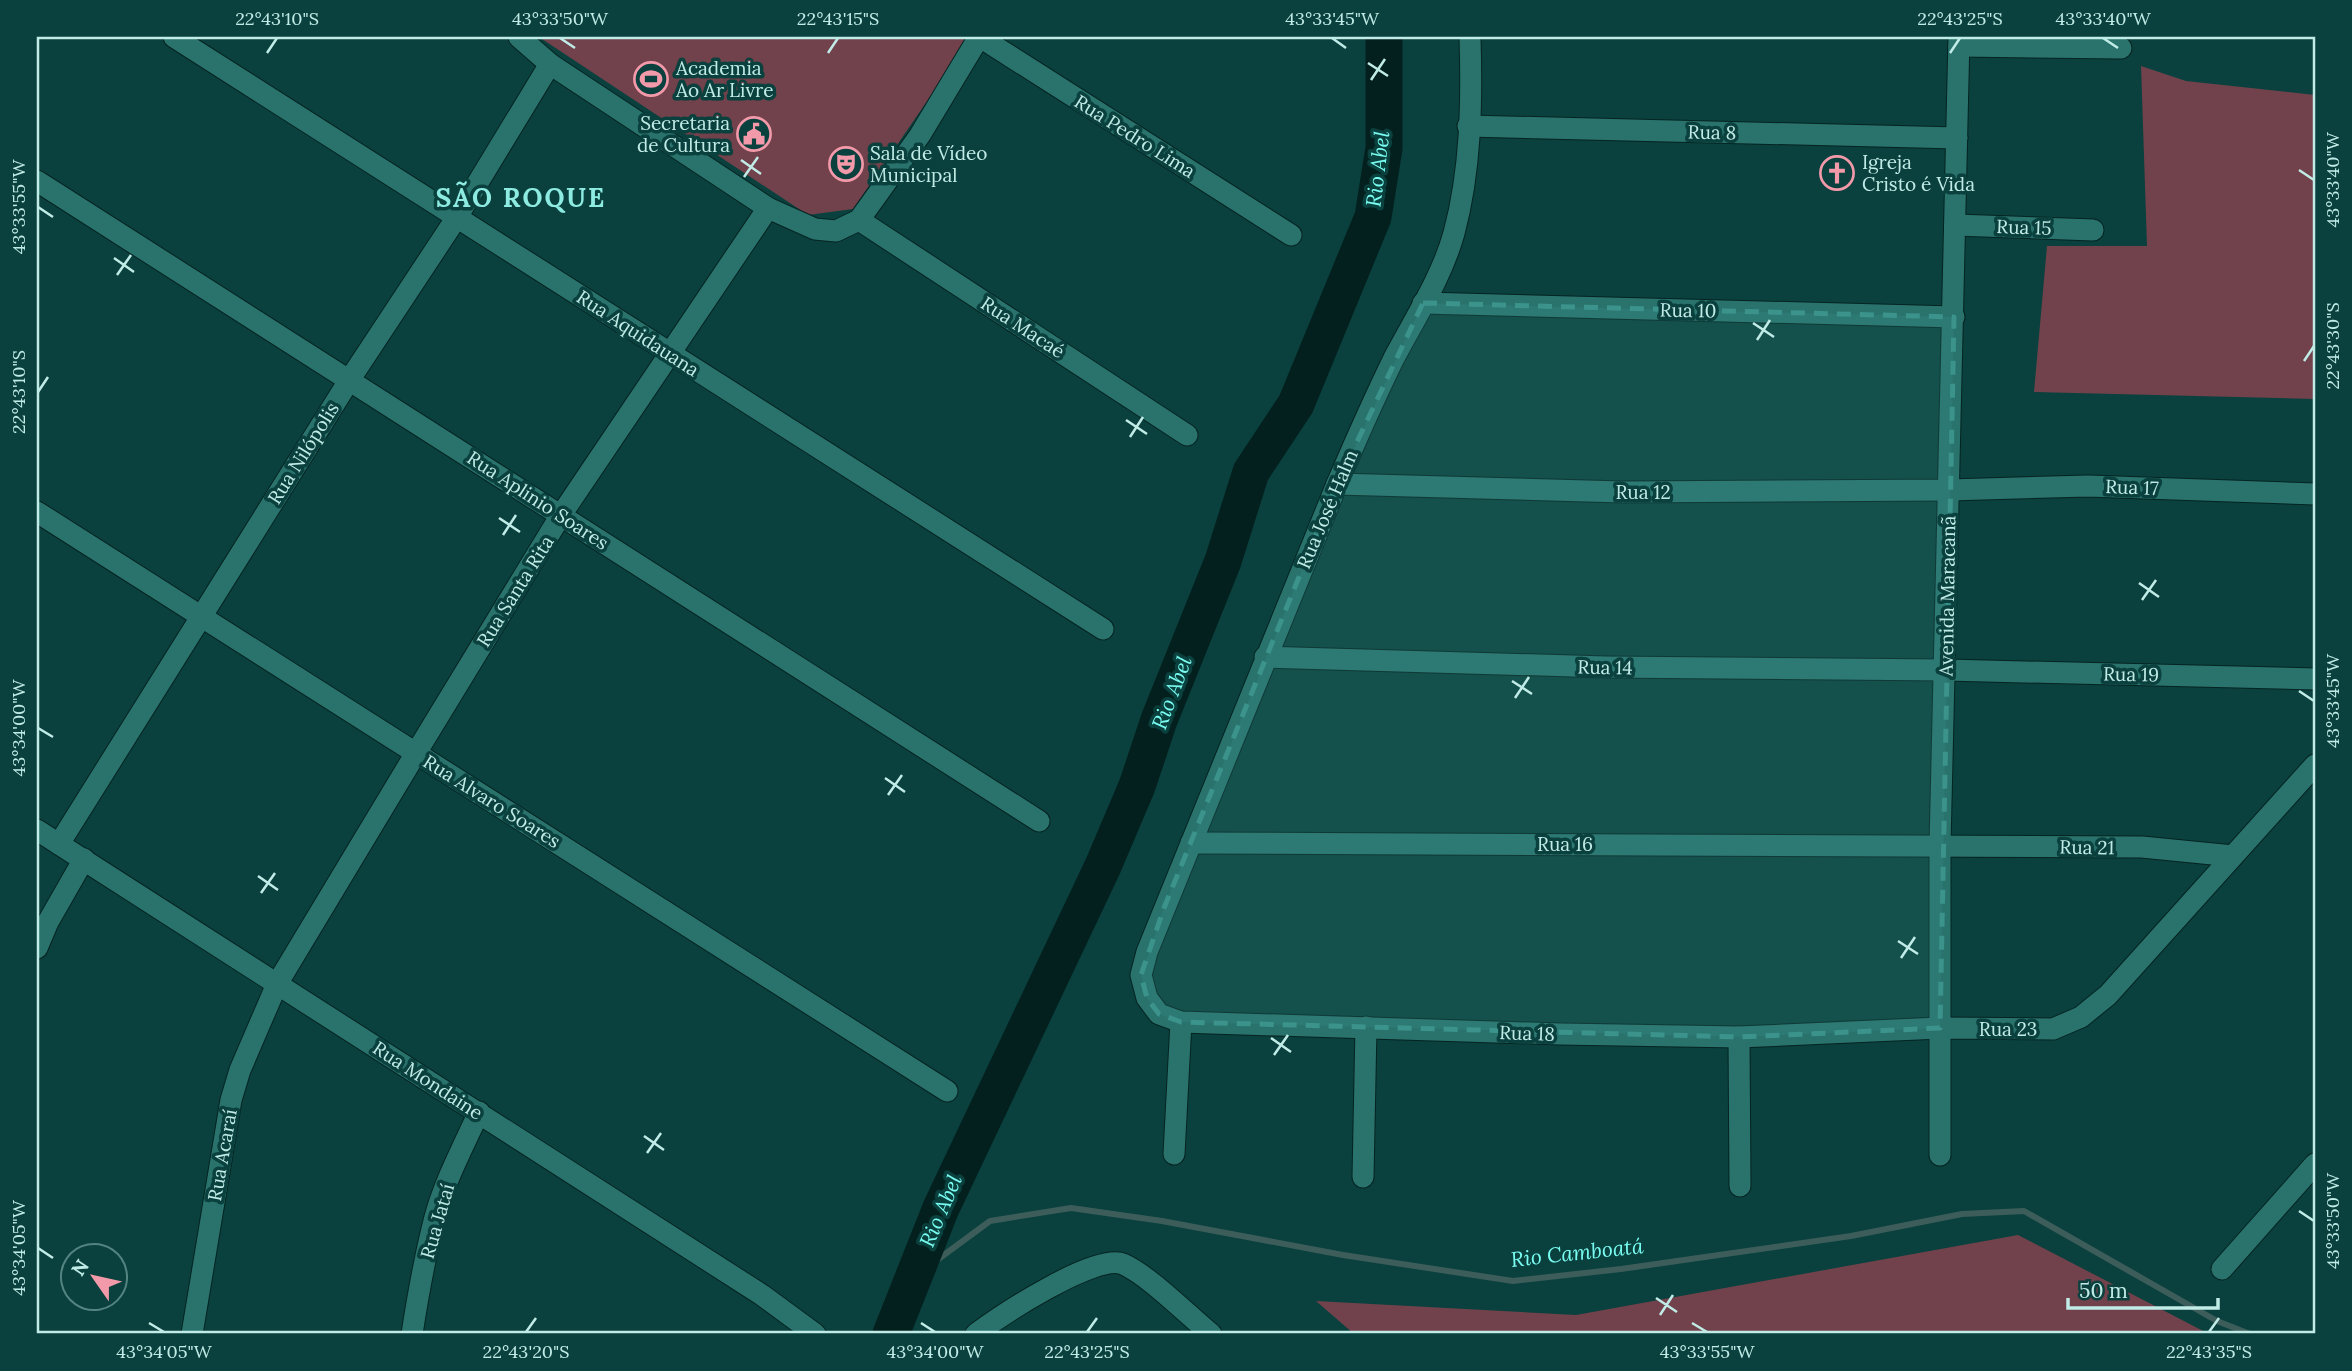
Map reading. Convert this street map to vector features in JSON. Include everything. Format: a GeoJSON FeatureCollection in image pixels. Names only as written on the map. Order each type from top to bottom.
{"type":"FeatureCollection","features":[{"type":"Feature","properties":{"kind":"street","name":"Rua Aquidauana"},"geometry":{"type":"LineString","coordinates":[[174,37],[1102,628]]}},
{"type":"Feature","properties":{"kind":"street"},"geometry":{"type":"LineString","coordinates":[[519,37],[550,64],[768,208],[815,229],[836,231],[859,220],[920,135],[979,37]]}},
{"type":"Feature","properties":{"kind":"street","name":"Rua Pedro Lima"},"geometry":{"type":"LineString","coordinates":[[979,37],[1291,235]]}},
{"type":"Feature","properties":{"kind":"street","name":"Rua José Halm"},"geometry":{"type":"LineString","coordinates":[[1141,975],[1147,952],[1337,484],[1366,416],[1423,303],[1453,235],[1463,187],[1468,126],[1470,37]]}},
{"type":"Feature","properties":{"kind":"street"},"geometry":{"type":"LineString","coordinates":[[1959,41],[2121,48]]}},
{"type":"Feature","properties":{"kind":"street","name":"Avenida Maracanã"},"geometry":{"type":"LineString","coordinates":[[1940,1155],[1940,845],[1959,41]]}},
{"type":"Feature","properties":{"kind":"street","name":"Rua Nilópolis"},"geometry":{"type":"LineString","coordinates":[[59,844],[350,379],[457,217],[550,64]]}},
{"type":"Feature","properties":{"kind":"street","name":"Rua 8"},"geometry":{"type":"LineString","coordinates":[[1468,126],[1956,138]]}},
{"type":"Feature","properties":{"kind":"street","name":"Rua Aplinio Soares"},"geometry":{"type":"LineString","coordinates":[[37,181],[1039,821]]}},
{"type":"Feature","properties":{"kind":"street","name":"Rua Santa Rita"},"geometry":{"type":"LineString","coordinates":[[277,984],[561,515],[768,208]]}},
{"type":"Feature","properties":{"kind":"street","name":"Rua Macaé"},"geometry":{"type":"LineString","coordinates":[[859,220],[1187,435]]}},
{"type":"Feature","properties":{"kind":"street","name":"Rua 15"},"geometry":{"type":"LineString","coordinates":[[1955,225],[2093,230]]}},
{"type":"Feature","properties":{"kind":"street","name":"Rua 10"},"geometry":{"type":"LineString","coordinates":[[1423,303],[1954,317]]}},
{"type":"Feature","properties":{"kind":"street","name":"Rua 12"},"geometry":{"type":"LineString","coordinates":[[1337,484],[1623,492],[1949,490]]}},
{"type":"Feature","properties":{"kind":"street","name":"Rua 17"},"geometry":{"type":"LineString","coordinates":[[1949,490],[2088,486],[2315,494]]}},
{"type":"Feature","properties":{"kind":"street","name":"Rua Alvaro Soares"},"geometry":{"type":"LineString","coordinates":[[37,512],[947,1091]]}},
{"type":"Feature","properties":{"kind":"street","name":"Rua 14"},"geometry":{"type":"LineString","coordinates":[[1265,657],[1606,667],[1946,670]]}},
{"type":"Feature","properties":{"kind":"street","name":"Rua 19"},"geometry":{"type":"LineString","coordinates":[[1946,670],[2315,678]]}},
{"type":"Feature","properties":{"kind":"street","name":"Rua 23"},"geometry":{"type":"LineString","coordinates":[[1940,1028],[2053,1029],[2081,1017],[2108,995],[2315,765]]}},
{"type":"Feature","properties":{"kind":"street","name":"Rua Mondaine"},"geometry":{"type":"LineString","coordinates":[[37,830],[478,1112],[803,1330]]}},
{"type":"Feature","properties":{"kind":"street","name":"Rua 16"},"geometry":{"type":"LineString","coordinates":[[1191,843],[1940,845]]}},
{"type":"Feature","properties":{"kind":"street","name":"Rua 21"},"geometry":{"type":"LineString","coordinates":[[1940,845],[2142,848],[2233,856]]}},
{"type":"Feature","properties":{"kind":"street"},"geometry":{"type":"LineString","coordinates":[[37,948],[48,922],[83,859]]}},
{"type":"Feature","properties":{"kind":"street","name":"Rua 18"},"geometry":{"type":"LineString","coordinates":[[1141,975],[1147,998],[1159,1014],[1181,1021],[1560,1034],[1739,1037],[1940,1028]]}},
{"type":"Feature","properties":{"kind":"street","name":"Rua Acaraí"},"geometry":{"type":"LineString","coordinates":[[192,1334],[231,1100],[240,1070],[277,984]]}},
{"type":"Feature","properties":{"kind":"street"},"geometry":{"type":"LineString","coordinates":[[1174,1154],[1181,1021]]}},
{"type":"Feature","properties":{"kind":"street"},"geometry":{"type":"LineString","coordinates":[[1363,1177],[1366,1027]]}},
{"type":"Feature","properties":{"kind":"street"},"geometry":{"type":"LineString","coordinates":[[1739,1037],[1740,1186]]}},
{"type":"Feature","properties":{"kind":"street","name":"Rua Jataí"},"geometry":{"type":"LineString","coordinates":[[412,1334],[435,1216],[478,1112]]}},
{"type":"Feature","properties":{"kind":"street"},"geometry":{"type":"LineString","coordinates":[[2222,1269],[2315,1164]]}},
{"type":"Feature","properties":{"kind":"street"},"geometry":{"type":"LineString","coordinates":[[976,1334],[1015,1306],[1066,1279],[1109,1264],[1121,1264],[1143,1277],[1211,1334]]}},
{"type":"Feature","properties":{"kind":"highlighted area"},"geometry":{"type":"Polygon","coordinates":[[[1423,303],[1954,317],[1940,1028],[1739,1037],[1181,1022],[1159,1014],[1147,998],[1141,975],[1164,908],[1337,484],[1423,303]]]}},
{"type":"Feature","properties":{"kind":"shaded area"},"geometry":{"type":"Polygon","coordinates":[[[539,37],[966,37],[967,43],[853,209],[808,215],[539,37]]]}},
{"type":"Feature","properties":{"kind":"shaded area"},"geometry":{"type":"Polygon","coordinates":[[[2141,66],[2186,81],[2315,95],[2315,399],[2034,392],[2047,246],[2147,246],[2141,66]]]}},
{"type":"Feature","properties":{"kind":"shaded area"},"geometry":{"type":"Polygon","coordinates":[[[2018,1235],[2209,1334],[1354,1334],[1316,1301],[1576,1315],[2018,1235]]]}},
{"type":"Feature","properties":{"kind":"waterway","name":"Rio Abel"},"geometry":{"type":"LineString","coordinates":[[891,1334],[941,1208],[1103,866],[1137,786],[1159,720],[1223,561],[1251,472],[1296,404],[1373,217],[1384,148],[1384,37]]}},
{"type":"Feature","properties":{"kind":"waterway","name":"Rio Camboatá"},"geometry":{"type":"LineString","coordinates":[[893,1334],[933,1263],[990,1221],[1071,1208],[1513,1281],[1621,1269],[1851,1236],[1962,1214],[2024,1211],[2217,1321],[2250,1334]]}},
{"type":"Feature","properties":{"kind":"place","name":"Academia Ao Ar Livre"},"geometry":{"type":"Point","coordinates":[651,79]}},
{"type":"Feature","properties":{"kind":"place","name":"Secretaria de Cultura"},"geometry":{"type":"Point","coordinates":[754,134]}},
{"type":"Feature","properties":{"kind":"place","name":"Sala de Vídeo Municipal"},"geometry":{"type":"Point","coordinates":[846,164]}},
{"type":"Feature","properties":{"kind":"place","name":"Igreja Cristo é Vida"},"geometry":{"type":"Point","coordinates":[1837,173]}},
{"type":"Feature","properties":{"kind":"district","name":"SÃO ROQUE"},"geometry":{"type":"Point","coordinates":[521,198]}}]}
